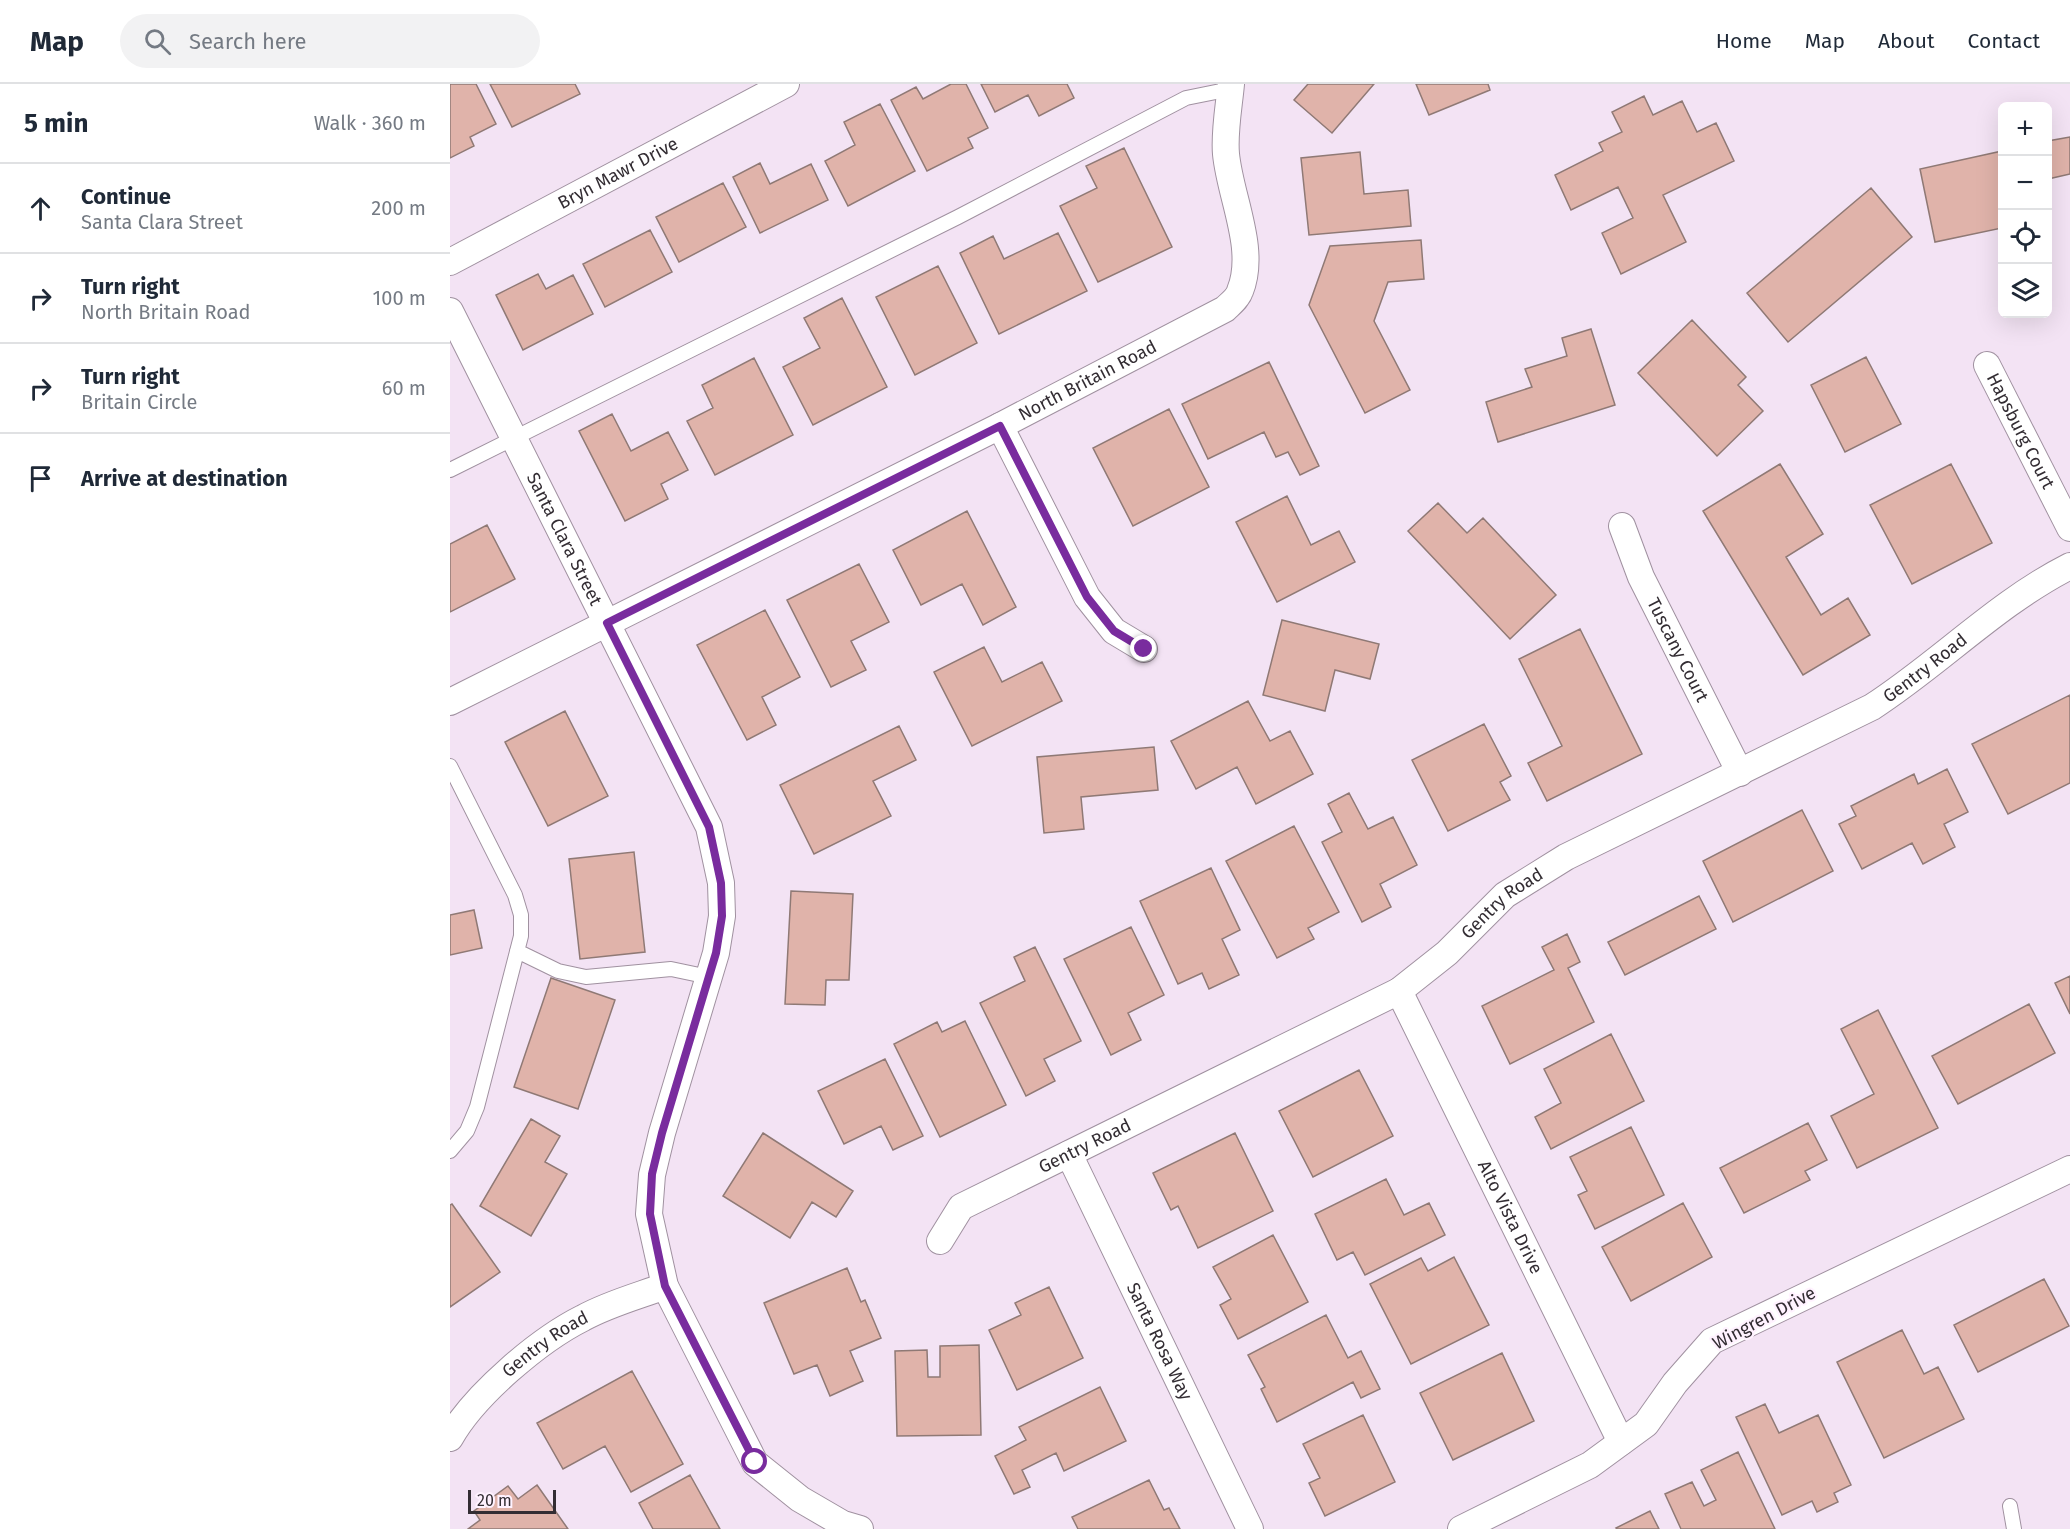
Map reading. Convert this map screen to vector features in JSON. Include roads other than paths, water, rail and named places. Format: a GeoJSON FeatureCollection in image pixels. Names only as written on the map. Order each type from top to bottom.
{"type":"FeatureCollection","features":[{"type":"Feature","properties":{"kind":"street","name":"Bryn Mawr Drive"},"geometry":{"type":"LineString","coordinates":[[450,262],[786,84]]}},
{"type":"Feature","properties":{"kind":"street","name":"North Britain Road"},"geometry":{"type":"LineString","coordinates":[[450,702],[1000,426],[1225,309],[1240,293],[1245,265],[1245,242],[1231,191],[1226,151],[1231,86]]}},
{"type":"Feature","properties":{"kind":"street","name":"Santa Clara Street"},"geometry":{"type":"LineString","coordinates":[[450,311],[709,827],[721,883],[722,916],[709,977],[652,1174],[650,1214],[665,1286],[755,1462],[800,1499],[843,1524],[860,1529]]}},
{"type":"Feature","properties":{"kind":"street","name":"Hapsburg Court"},"geometry":{"type":"LineString","coordinates":[[1987,365],[2070,528]]}},
{"type":"Feature","properties":{"kind":"street"},"geometry":{"type":"LineString","coordinates":[[1000,426],[1087,597],[1114,631],[1144,649]]}},
{"type":"Feature","properties":{"kind":"street","name":"Tuscany Court"},"geometry":{"type":"LineString","coordinates":[[1622,526],[1641,577],[1740,773]]}},
{"type":"Feature","properties":{"kind":"street","name":"Gentry Road"},"geometry":{"type":"LineString","coordinates":[[940,1241],[961,1207],[1399,991],[1447,953],[1505,895],[1566,857],[1872,707],[1905,685],[1989,618],[2070,566]]}},
{"type":"Feature","properties":{"kind":"street","name":"Alto Vista Drive"},"geometry":{"type":"LineString","coordinates":[[1399,991],[1622,1442]]}},
{"type":"Feature","properties":{"kind":"street","name":"Santa Rosa Way"},"geometry":{"type":"LineString","coordinates":[[1069,1154],[1250,1529]]}},
{"type":"Feature","properties":{"kind":"street","name":"Wingren Drive"},"geometry":{"type":"LineString","coordinates":[[1461,1529],[1590,1466],[1646,1424],[1676,1383],[1712,1341],[2070,1169]]}},
{"type":"Feature","properties":{"kind":"street","name":"Gentry Road"},"geometry":{"type":"LineString","coordinates":[[450,1438],[460,1421],[523,1357],[583,1318],[665,1286]]}},
{"type":"Feature","properties":{"kind":"lane"},"geometry":{"type":"LineString","coordinates":[[450,470],[958,217],[1186,98],[1231,86]]}},
{"type":"Feature","properties":{"kind":"lane"},"geometry":{"type":"LineString","coordinates":[[450,766],[515,895],[520,915],[521,936],[477,1107],[467,1131],[450,1151]]}},
{"type":"Feature","properties":{"kind":"lane"},"geometry":{"type":"LineString","coordinates":[[517,951],[558,971],[586,977],[671,969],[709,977]]}},
{"type":"Feature","properties":{"kind":"lane"},"geometry":{"type":"LineString","coordinates":[[2010,1506],[2014,1529]]}}]}
